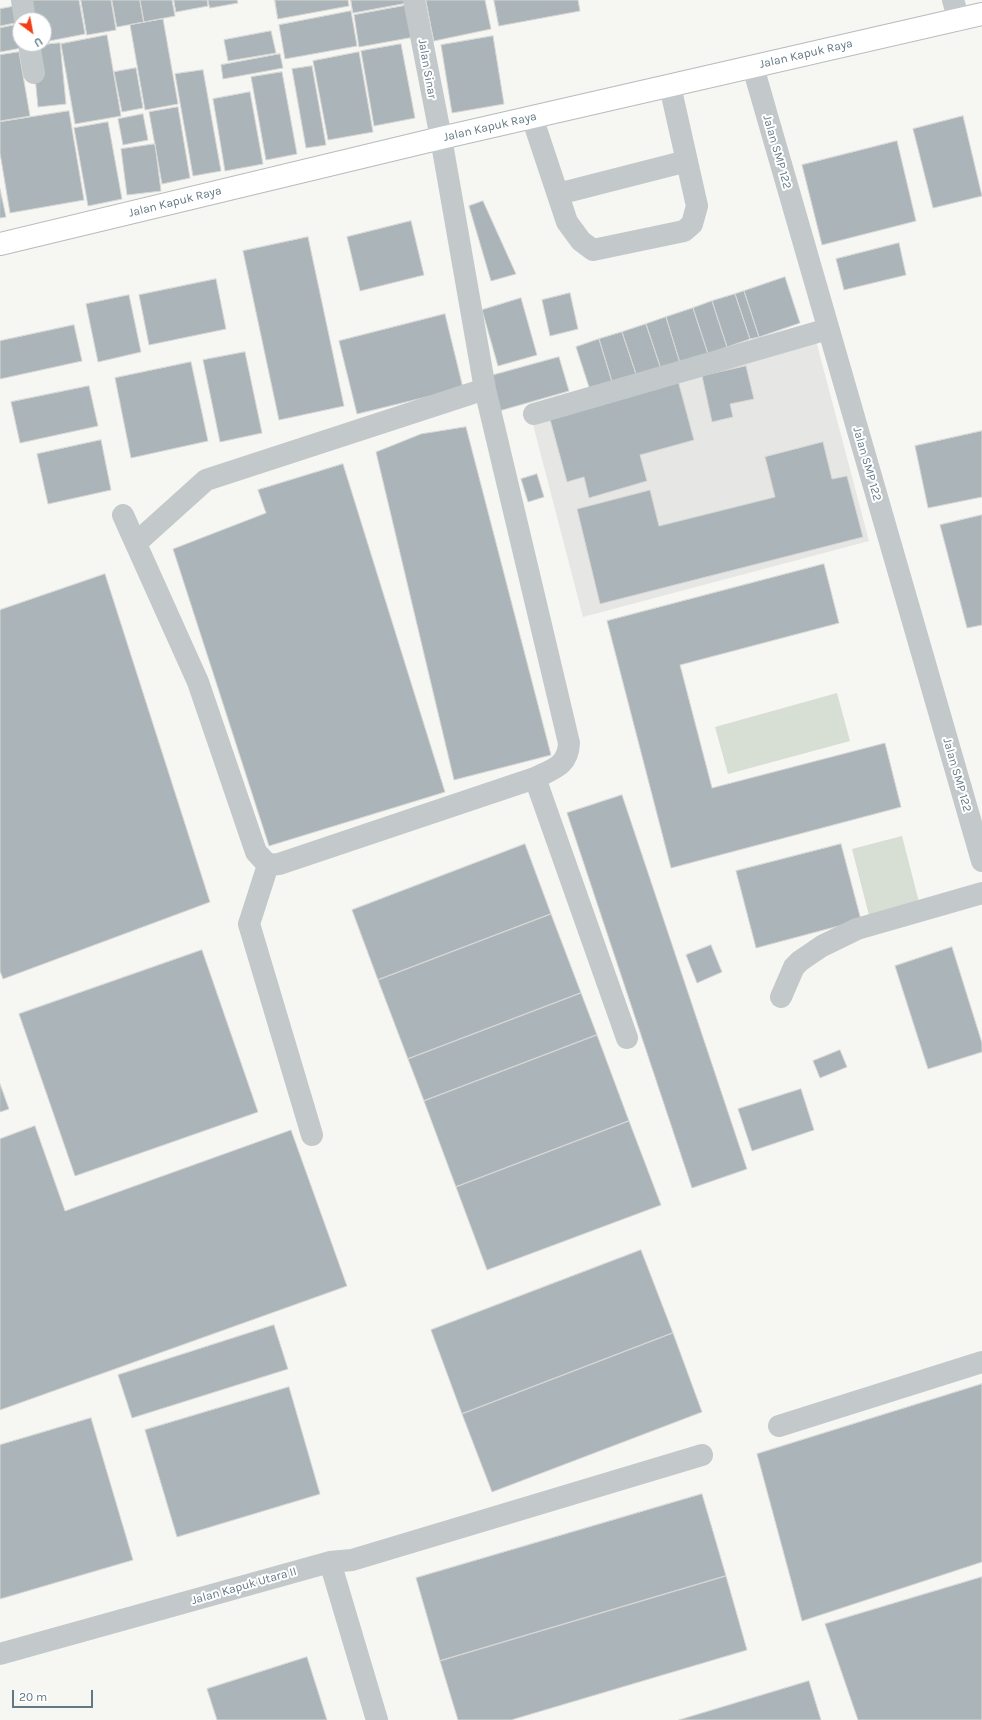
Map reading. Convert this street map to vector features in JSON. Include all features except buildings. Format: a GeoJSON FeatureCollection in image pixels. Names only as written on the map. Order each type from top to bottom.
{"type":"FeatureCollection","features":[{"type":"Feature","properties":{"kind":"main road","name":"Jalan Kapuk Raya"},"geometry":{"type":"LineString","coordinates":[[0,244],[441,138],[753,67],[956,10],[982,14]]}},
{"type":"Feature","properties":{"kind":"street"},"geometry":{"type":"LineString","coordinates":[[22,0],[24,12]]}},
{"type":"Feature","properties":{"kind":"street","name":"Jalan Sinar"},"geometry":{"type":"LineString","coordinates":[[268,865],[286,862],[535,778],[560,765],[568,754],[569,743],[485,389],[441,138],[414,0]]}},
{"type":"Feature","properties":{"kind":"street"},"geometry":{"type":"LineString","coordinates":[[30,52],[34,73]]}},
{"type":"Feature","properties":{"kind":"street","name":"Jalan SMP 122"},"geometry":{"type":"LineString","coordinates":[[753,67],[982,861]]}},
{"type":"Feature","properties":{"kind":"street"},"geometry":{"type":"LineString","coordinates":[[532,117],[567,222],[581,241],[593,250],[684,231],[692,224],[697,206],[670,86]]}},
{"type":"Feature","properties":{"kind":"street"},"geometry":{"type":"LineString","coordinates":[[558,194],[687,161]]}},
{"type":"Feature","properties":{"kind":"street"},"geometry":{"type":"LineString","coordinates":[[534,414],[828,329]]}},
{"type":"Feature","properties":{"kind":"street"},"geometry":{"type":"LineString","coordinates":[[136,543],[206,480],[485,389]]}},
{"type":"Feature","properties":{"kind":"street"},"geometry":{"type":"LineString","coordinates":[[123,515],[198,682],[256,852],[268,865],[249,924],[312,1135]]}},
{"type":"Feature","properties":{"kind":"street"},"geometry":{"type":"LineString","coordinates":[[535,778],[627,1038]]}},
{"type":"Feature","properties":{"kind":"street"},"geometry":{"type":"LineString","coordinates":[[781,997],[794,967],[800,960],[836,939],[857,929],[982,893]]}},
{"type":"Feature","properties":{"kind":"street"},"geometry":{"type":"LineString","coordinates":[[779,1426],[982,1362]]}},
{"type":"Feature","properties":{"kind":"street","name":"Jalan Kapuk Utara II"},"geometry":{"type":"LineString","coordinates":[[0,1654],[330,1562],[352,1560],[702,1455]]}},
{"type":"Feature","properties":{"kind":"street"},"geometry":{"type":"LineString","coordinates":[[330,1562],[377,1720]]}},
{"type":"Feature","properties":{"kind":"shaded area"},"geometry":{"type":"Polygon","coordinates":[[[815,337],[869,541],[583,617],[530,413],[815,337]]]}},
{"type":"Feature","properties":{"kind":"shaded area"},"geometry":{"type":"Polygon","coordinates":[[[837,693],[850,741],[728,774],[715,727],[837,693]]]}},
{"type":"Feature","properties":{"kind":"shaded area"},"geometry":{"type":"Polygon","coordinates":[[[902,836],[921,910],[871,923],[852,849],[902,836]]]}}]}
